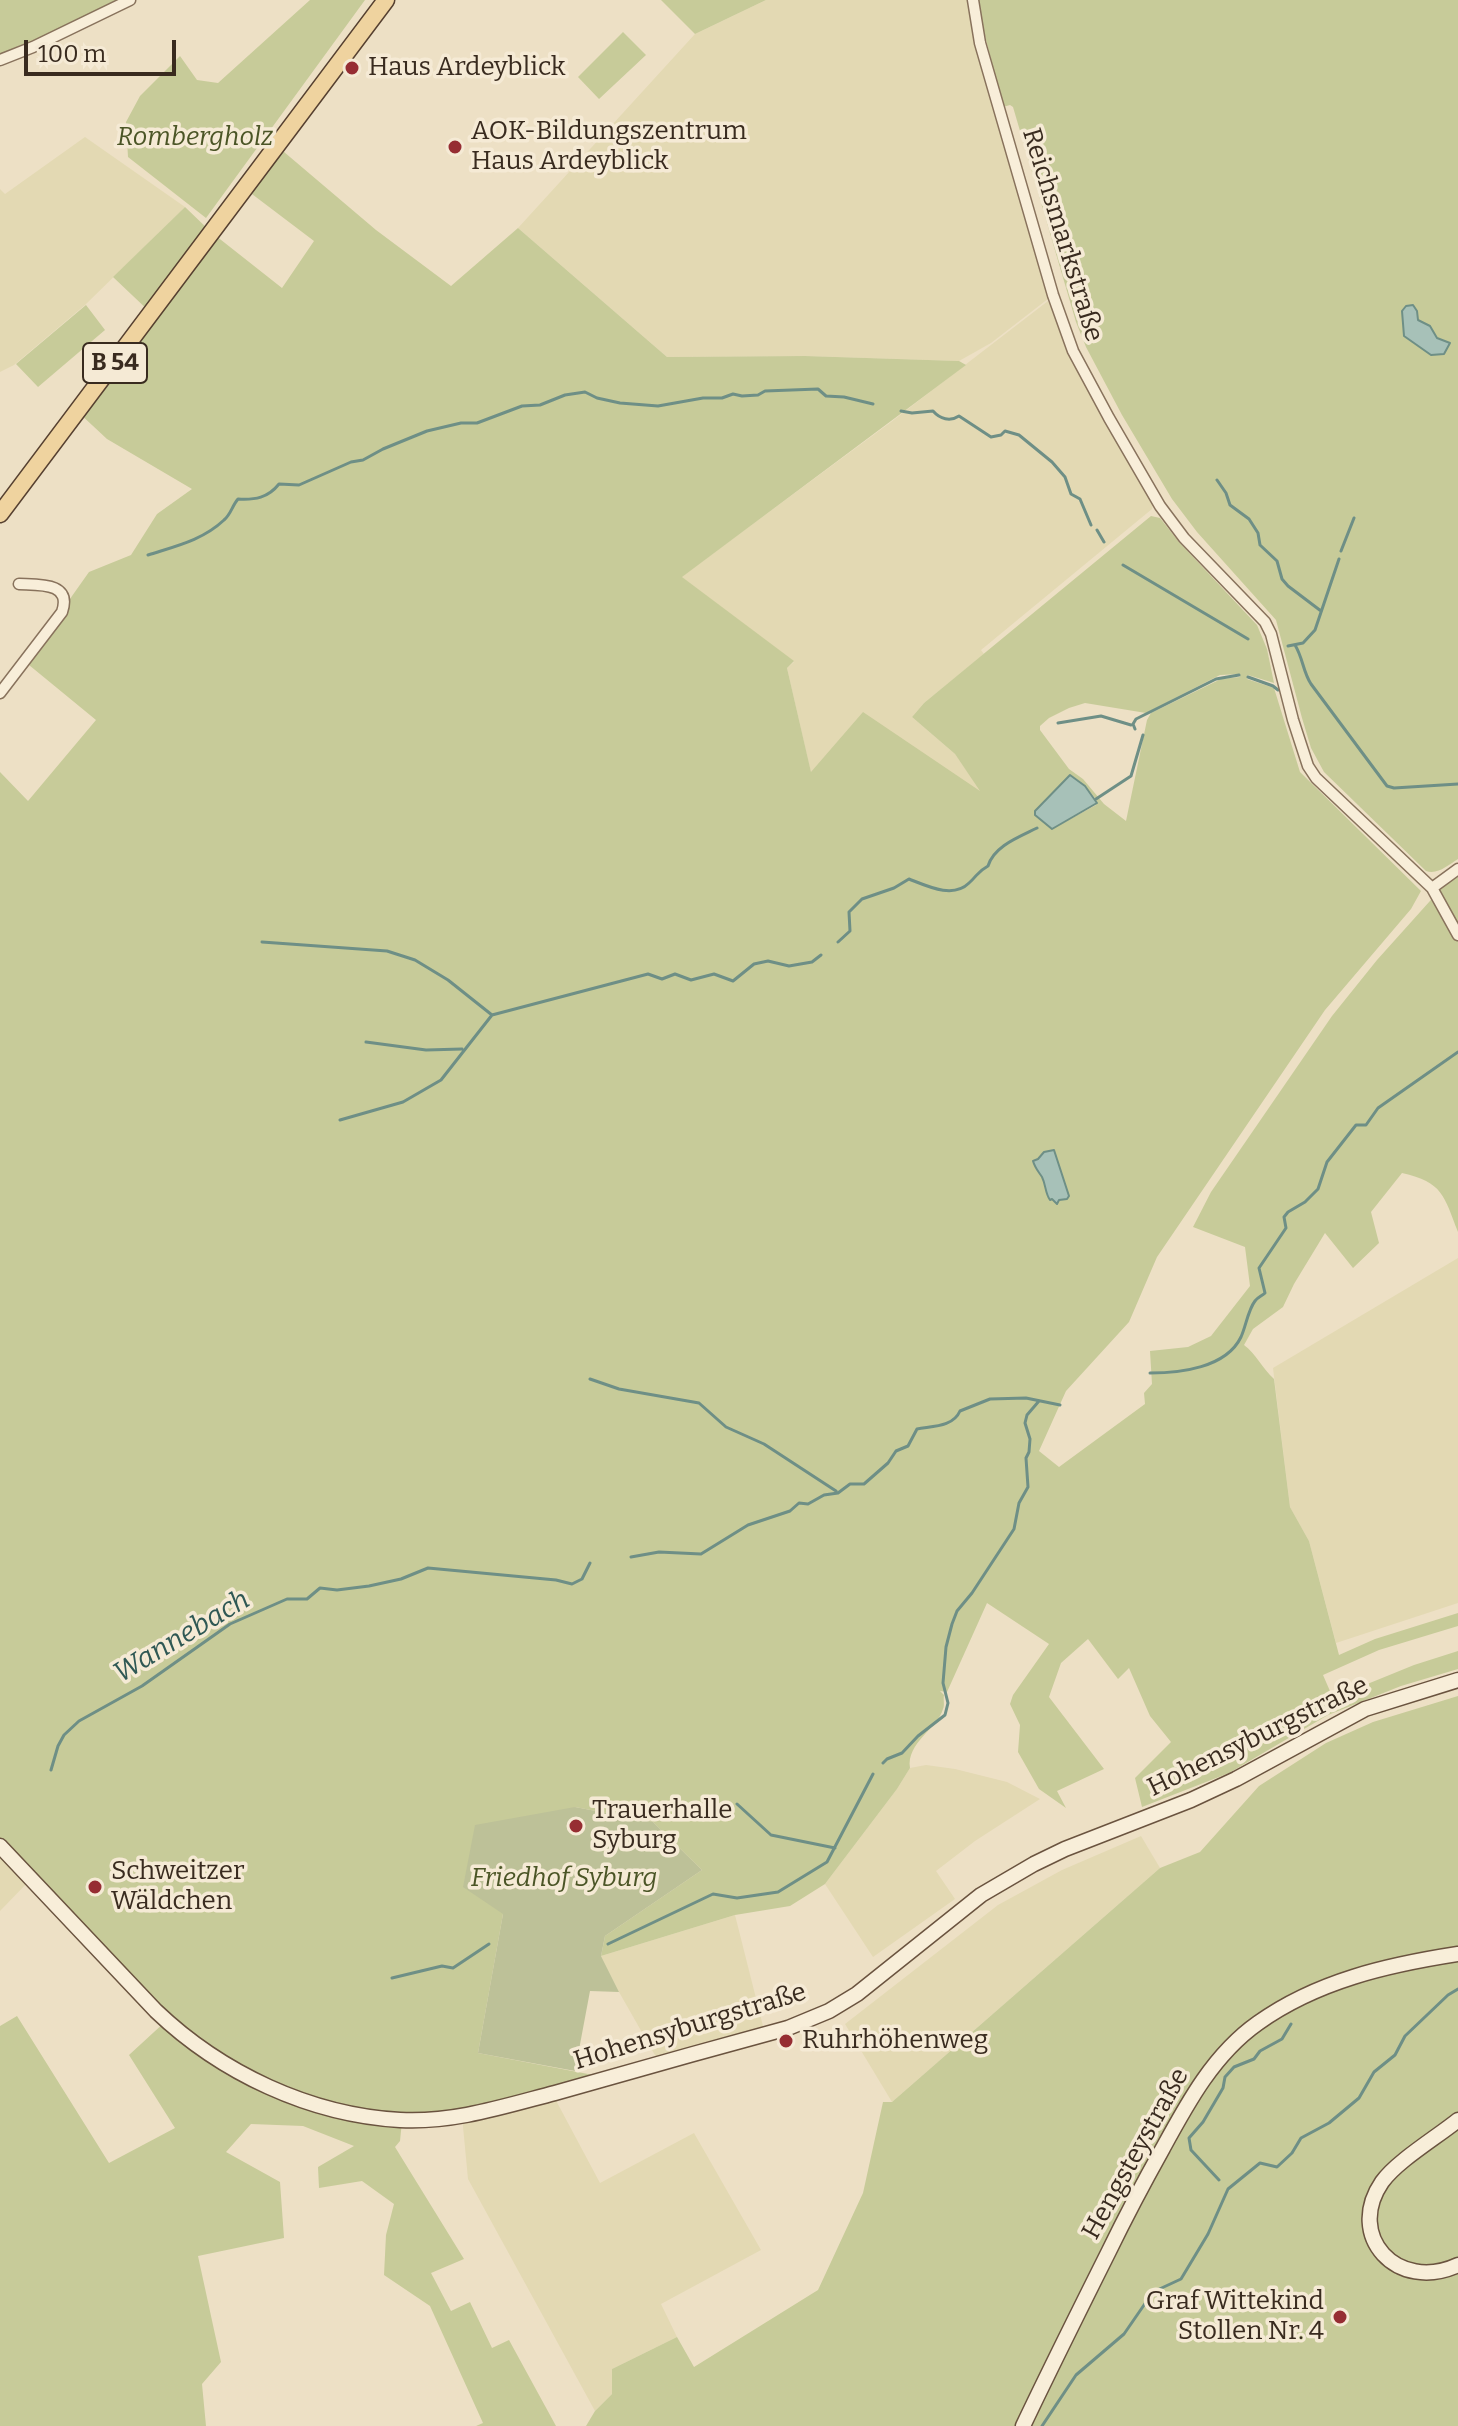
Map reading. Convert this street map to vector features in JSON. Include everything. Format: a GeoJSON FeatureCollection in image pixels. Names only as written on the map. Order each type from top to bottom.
{"type":"FeatureCollection","features":[{"type":"Feature","properties":{"kind":"main road","name":"B 54"},"geometry":{"type":"LineString","coordinates":[[0,514],[386,0]]}},
{"type":"Feature","properties":{"kind":"main road","name":"Hohensyburgstraße"},"geometry":{"type":"LineString","coordinates":[[0,1846],[166,2021],[218,2059],[269,2087],[326,2108],[390,2119],[431,2120],[501,2108],[809,2020],[857,1994],[981,1895],[1034,1864],[1236,1779],[1365,1709],[1458,1680]]}},
{"type":"Feature","properties":{"kind":"main road","name":"Hengsteystraße"},"geometry":{"type":"LineString","coordinates":[[1023,2426],[1135,2199],[1187,2103],[1233,2045],[1257,2024],[1320,1988],[1381,1969],[1458,1954]]}},
{"type":"Feature","properties":{"kind":"main road"},"geometry":{"type":"LineString","coordinates":[[1458,2120],[1383,2180],[1371,2206],[1370,2220],[1378,2248],[1398,2268],[1431,2274],[1458,2265]]}},
{"type":"Feature","properties":{"kind":"street"},"geometry":{"type":"LineString","coordinates":[[0,60],[130,0]]}},
{"type":"Feature","properties":{"kind":"street","name":"Reichsmarkstraße"},"geometry":{"type":"LineString","coordinates":[[973,0],[980,43],[1053,295],[1079,362],[1160,506],[1184,538],[1265,622],[1271,634],[1302,754],[1316,778],[1432,888],[1458,935]]}},
{"type":"Feature","properties":{"kind":"street"},"geometry":{"type":"LineString","coordinates":[[0,693],[62,612],[66,602],[63,594],[55,588],[19,584]]}},
{"type":"Feature","properties":{"kind":"street"},"geometry":{"type":"LineString","coordinates":[[1432,888],[1458,869]]}},
{"type":"Feature","properties":{"kind":"shaded area"},"geometry":{"type":"Polygon","coordinates":[[[766,0],[973,0],[1053,295],[991,343],[959,361],[805,356],[667,357],[518,228],[695,34],[766,0]]]}},
{"type":"Feature","properties":{"kind":"shaded area"},"geometry":{"type":"Polygon","coordinates":[[[85,137],[185,207],[85,305],[14,365],[0,372],[0,189],[5,194],[85,137]]]}},
{"type":"Feature","properties":{"kind":"shaded area"},"geometry":{"type":"Polygon","coordinates":[[[1048,301],[1070,352],[1153,503],[1152,509],[981,650],[984,654],[924,703],[912,717],[955,754],[983,793],[811,773],[787,668],[794,662],[681,577],[1048,301]]]}},
{"type":"Feature","properties":{"kind":"shaded area"},"geometry":{"type":"Polygon","coordinates":[[[1458,1258],[1458,1603],[1336,1643],[1309,1541],[1290,1507],[1273,1368],[1458,1258]]]}},
{"type":"Feature","properties":{"kind":"shaded area"},"geometry":{"type":"Polygon","coordinates":[[[926,1765],[1007,1782],[1040,1799],[975,1841],[936,1871],[955,1899],[873,1957],[825,1884],[910,1768],[926,1765]]]}},
{"type":"Feature","properties":{"kind":"shaded area"},"geometry":{"type":"Polygon","coordinates":[[[1141,1836],[1160,1868],[892,2102],[845,2024],[998,1905],[1062,1870],[1141,1836]]]}},
{"type":"Feature","properties":{"kind":"shaded area"},"geometry":{"type":"Polygon","coordinates":[[[0,1846],[31,1879],[0,1911],[0,1846]]]}},
{"type":"Feature","properties":{"kind":"shaded area"},"geometry":{"type":"Polygon","coordinates":[[[735,1915],[765,2034],[660,2064],[601,1956],[735,1915]]]}},
{"type":"Feature","properties":{"kind":"shaded area"},"geometry":{"type":"Polygon","coordinates":[[[552,2093],[600,2183],[694,2133],[761,2250],[661,2304],[677,2337],[612,2369],[612,2394],[595,2411],[468,2179],[462,2116],[552,2093]]]}},
{"type":"Feature","properties":{"kind":"green space"},"geometry":{"type":"Polygon","coordinates":[[[0,0],[120,0],[0,54],[0,0]]]}},
{"type":"Feature","properties":{"kind":"green space","name":"Rombergholz"},"geometry":{"type":"Polygon","coordinates":[[[310,0],[365,0],[206,218],[128,157],[126,122],[140,96],[180,56],[197,80],[218,83],[310,0]]]}},
{"type":"Feature","properties":{"kind":"green space"},"geometry":{"type":"Polygon","coordinates":[[[661,0],[766,0],[695,34],[661,0]]]}},
{"type":"Feature","properties":{"kind":"green space"},"geometry":{"type":"Polygon","coordinates":[[[976,0],[1458,0],[1458,859],[1443,869],[1426,871],[1324,772],[1311,748],[1276,620],[1197,532],[1172,499],[1122,415],[1076,322],[1013,107],[1003,107],[976,0]]]}},
{"type":"Feature","properties":{"kind":"green space"},"geometry":{"type":"Polygon","coordinates":[[[623,32],[646,55],[599,99],[578,77],[623,32]]]}},
{"type":"Feature","properties":{"kind":"green space"},"geometry":{"type":"Polygon","coordinates":[[[277,146],[376,230],[451,286],[518,228],[667,357],[805,356],[959,361],[966,365],[682,577],[794,661],[787,668],[811,772],[863,712],[980,791],[955,754],[912,717],[924,703],[1151,516],[1160,518],[1257,625],[1267,649],[1274,683],[1248,675],[1247,679],[1274,688],[1300,772],[1421,891],[1411,909],[1325,1010],[1157,1257],[1129,1322],[1066,1391],[1039,1451],[1059,1467],[1145,1404],[1144,1393],[1152,1384],[1150,1351],[1188,1347],[1211,1336],[1250,1286],[1245,1247],[1193,1227],[1211,1192],[1332,1016],[1377,960],[1447,882],[1458,874],[1458,1232],[1440,1192],[1426,1181],[1402,1173],[1371,1212],[1379,1243],[1353,1268],[1325,1233],[1283,1307],[1253,1329],[1244,1345],[1274,1379],[1290,1507],[1309,1541],[1339,1655],[1375,1639],[1458,1613],[1458,1626],[1379,1650],[1323,1675],[1333,1698],[1458,1651],[1458,1669],[1401,1686],[1328,1715],[1229,1773],[1142,1807],[1135,1778],[1171,1742],[1150,1716],[1129,1668],[1118,1679],[1088,1639],[1061,1663],[1049,1697],[1104,1769],[1057,1791],[1066,1808],[1039,1789],[1018,1752],[1020,1725],[1010,1704],[1049,1644],[987,1603],[947,1692],[940,1691],[944,1695],[944,1706],[940,1716],[917,1743],[910,1759],[910,1768],[897,1789],[825,1884],[790,1906],[735,1915],[601,1956],[605,1936],[702,1870],[653,1822],[575,1807],[503,1914],[478,2053],[609,2078],[552,2093],[402,2121],[400,2141],[395,2147],[464,2259],[431,2273],[451,2311],[470,2302],[492,2348],[509,2340],[556,2426],[476,2426],[483,2423],[430,2306],[384,2275],[386,2235],[394,2204],[362,2181],[319,2188],[318,2167],[354,2146],[303,2126],[251,2124],[226,2152],[280,2182],[284,2238],[198,2256],[221,2362],[202,2384],[206,2426],[0,2426],[0,2026],[17,2016],[109,2163],[175,2128],[129,2055],[166,2021],[0,1846],[0,772],[28,801],[96,720],[29,665],[89,572],[131,555],[157,514],[192,489],[107,439],[78,412],[152,314],[113,277],[185,207],[211,232],[282,288],[314,241],[244,188],[277,146]],[[1240,674],[1220,675],[1146,713],[1085,703],[1049,718],[1040,730],[1069,769],[1126,821],[1151,713],[1221,679],[1240,677],[1240,674]],[[1070,775],[1052,829],[1096,805],[1097,801],[1088,790],[1070,775]]]}},
{"type":"Feature","properties":{"kind":"green space"},"geometry":{"type":"Polygon","coordinates":[[[86,305],[105,330],[38,387],[16,364],[86,305]]]}},
{"type":"Feature","properties":{"kind":"green space"},"geometry":{"type":"Polygon","coordinates":[[[1458,1696],[1458,2426],[586,2426],[595,2411],[612,2394],[612,2369],[677,2337],[694,2367],[818,2290],[863,2193],[883,2102],[892,2102],[1160,1868],[1200,1852],[1259,1786],[1326,1743],[1373,1722],[1458,1696]]]}},
{"type":"Feature","properties":{"kind":"green space","name":"Friedhof Syburg"},"geometry":{"type":"Polygon","coordinates":[[[575,1807],[653,1822],[702,1870],[605,1936],[601,1956],[619,1992],[590,1991],[575,2071],[478,2053],[503,1914],[463,1887],[475,1825],[575,1807]]]}},
{"type":"Feature","properties":{"kind":"water"},"geometry":{"type":"Polygon","coordinates":[[[1413,305],[1418,320],[1430,326],[1437,338],[1450,343],[1444,354],[1431,355],[1404,336],[1402,311],[1406,306],[1413,305]]]}},
{"type":"Feature","properties":{"kind":"water"},"geometry":{"type":"Polygon","coordinates":[[[1070,775],[1085,786],[1097,803],[1052,829],[1035,815],[1035,811],[1070,775]]]}},
{"type":"Feature","properties":{"kind":"water"},"geometry":{"type":"Polygon","coordinates":[[[1054,1150],[1069,1196],[1057,1204],[1048,1197],[1033,1161],[1044,1152],[1054,1150]]]}},
{"type":"Feature","properties":{"kind":"waterway"},"geometry":{"type":"LineString","coordinates":[[148,555],[207,533],[226,518],[238,499],[261,497],[279,484],[299,485],[427,431],[461,423],[477,423],[522,406],[540,405],[565,395],[585,392],[620,403],[658,406],[733,394],[742,396],[758,395],[765,391],[818,389],[826,396],[873,404]]}},
{"type":"Feature","properties":{"kind":"waterway"},"geometry":{"type":"LineString","coordinates":[[901,411],[933,411],[949,419],[959,416],[991,437],[1005,431],[1019,435],[1065,477],[1071,494],[1080,499],[1091,525]]}},
{"type":"Feature","properties":{"kind":"waterway"},"geometry":{"type":"LineString","coordinates":[[1217,480],[1230,505],[1249,519],[1258,533],[1260,545],[1277,561],[1282,579],[1321,611]]}},
{"type":"Feature","properties":{"kind":"waterway"},"geometry":{"type":"LineString","coordinates":[[1341,551],[1354,518]]}},
{"type":"Feature","properties":{"kind":"waterway"},"geometry":{"type":"LineString","coordinates":[[1097,530],[1104,542]]}},
{"type":"Feature","properties":{"kind":"waterway"},"geometry":{"type":"LineString","coordinates":[[1288,646],[1303,643],[1315,630],[1339,559]]}},
{"type":"Feature","properties":{"kind":"waterway"},"geometry":{"type":"LineString","coordinates":[[1123,565],[1248,639]]}},
{"type":"Feature","properties":{"kind":"waterway"},"geometry":{"type":"LineString","coordinates":[[1295,645],[1311,684],[1387,786],[1458,784]]}},
{"type":"Feature","properties":{"kind":"waterway"},"geometry":{"type":"LineString","coordinates":[[1135,729],[1133,724],[1136,719],[1216,679],[1239,675]]}},
{"type":"Feature","properties":{"kind":"waterway"},"geometry":{"type":"LineString","coordinates":[[1248,677],[1278,690]]}},
{"type":"Feature","properties":{"kind":"waterway"},"geometry":{"type":"LineString","coordinates":[[1058,723],[1101,716],[1131,725]]}},
{"type":"Feature","properties":{"kind":"waterway"},"geometry":{"type":"LineString","coordinates":[[1096,799],[1131,776],[1143,735]]}},
{"type":"Feature","properties":{"kind":"waterway"},"geometry":{"type":"LineString","coordinates":[[838,942],[850,931],[849,912],[862,899],[894,888],[909,879],[940,890],[963,888],[988,866],[1001,848],[1037,828]]}},
{"type":"Feature","properties":{"kind":"waterway"},"geometry":{"type":"LineString","coordinates":[[262,942],[387,951],[415,960],[448,980],[492,1015]]}},
{"type":"Feature","properties":{"kind":"waterway"},"geometry":{"type":"LineString","coordinates":[[492,1015],[648,974],[662,979],[675,974],[691,980],[714,974],[733,981],[754,964],[768,961],[789,966],[812,962],[821,955]]}},
{"type":"Feature","properties":{"kind":"waterway"},"geometry":{"type":"LineString","coordinates":[[340,1120],[403,1102],[441,1080],[492,1015]]}},
{"type":"Feature","properties":{"kind":"waterway"},"geometry":{"type":"LineString","coordinates":[[366,1042],[426,1050],[462,1049]]}},
{"type":"Feature","properties":{"kind":"waterway","name":"Wannebach"},"geometry":{"type":"LineString","coordinates":[[1150,1373],[1201,1367],[1225,1356],[1234,1347],[1253,1305],[1265,1293],[1259,1268],[1286,1228],[1284,1217],[1318,1189],[1327,1162],[1356,1125],[1366,1125],[1378,1108],[1458,1052]]}},
{"type":"Feature","properties":{"kind":"waterway"},"geometry":{"type":"LineString","coordinates":[[590,1379],[619,1389],[699,1403],[726,1427],[764,1444],[836,1491]]}},
{"type":"Feature","properties":{"kind":"waterway","name":"Wannebach"},"geometry":{"type":"LineString","coordinates":[[631,1557],[659,1552],[701,1554],[748,1525],[790,1511],[799,1503],[808,1504],[824,1495],[838,1493],[850,1484],[864,1484],[888,1463],[896,1451],[908,1446],[917,1429],[948,1423],[960,1411],[990,1399],[1026,1398],[1060,1405]]}},
{"type":"Feature","properties":{"kind":"waterway"},"geometry":{"type":"LineString","coordinates":[[883,1763],[902,1753],[945,1715],[948,1703],[943,1683],[946,1647],[952,1624],[957,1611],[1014,1529],[1019,1503],[1028,1487],[1026,1458],[1030,1439],[1025,1423],[1027,1415],[1039,1401]]}},
{"type":"Feature","properties":{"kind":"waterway","name":"Wannebach"},"geometry":{"type":"LineString","coordinates":[[51,1770],[64,1735],[79,1721],[142,1686],[230,1624],[287,1599],[307,1599],[320,1588],[337,1590],[401,1579],[428,1568],[572,1584],[582,1579],[590,1563]]}},
{"type":"Feature","properties":{"kind":"waterway"},"geometry":{"type":"LineString","coordinates":[[608,1944],[713,1894],[737,1898],[778,1892],[827,1862],[873,1774]]}},
{"type":"Feature","properties":{"kind":"waterway"},"geometry":{"type":"LineString","coordinates":[[737,1804],[771,1835],[835,1848]]}},
{"type":"Feature","properties":{"kind":"waterway"},"geometry":{"type":"LineString","coordinates":[[392,1978],[442,1966],[453,1968],[489,1944]]}},
{"type":"Feature","properties":{"kind":"waterway"},"geometry":{"type":"LineString","coordinates":[[1042,2426],[1076,2375],[1124,2334],[1153,2292],[1181,2279],[1208,2234],[1228,2189],[1260,2163],[1277,2167],[1292,2153],[1301,2138],[1329,2123],[1359,2098],[1374,2072],[1395,2055],[1405,2036],[1458,1989]]}},
{"type":"Feature","properties":{"kind":"waterway"},"geometry":{"type":"LineString","coordinates":[[1219,2180],[1191,2150],[1189,2138],[1203,2122],[1223,2088],[1225,2077],[1234,2067],[1254,2059],[1260,2051],[1282,2039],[1291,2024]]}},
{"type":"Feature","properties":{"kind":"place","name":"Haus Ardeyblick"},"geometry":{"type":"Point","coordinates":[352,68]}},
{"type":"Feature","properties":{"kind":"place","name":"AOK-Bildungszentrum Haus Ardeyblick"},"geometry":{"type":"Point","coordinates":[455,147]}},
{"type":"Feature","properties":{"kind":"place","name":"Trauerhalle Syburg"},"geometry":{"type":"Point","coordinates":[576,1826]}},
{"type":"Feature","properties":{"kind":"place","name":"Schweitzer Wäldchen"},"geometry":{"type":"Point","coordinates":[95,1887]}},
{"type":"Feature","properties":{"kind":"place","name":"Ruhrhöhenweg"},"geometry":{"type":"Point","coordinates":[786,2041]}},
{"type":"Feature","properties":{"kind":"place","name":"Graf Wittekind Stollen Nr. 4"},"geometry":{"type":"Point","coordinates":[1340,2317]}}]}
